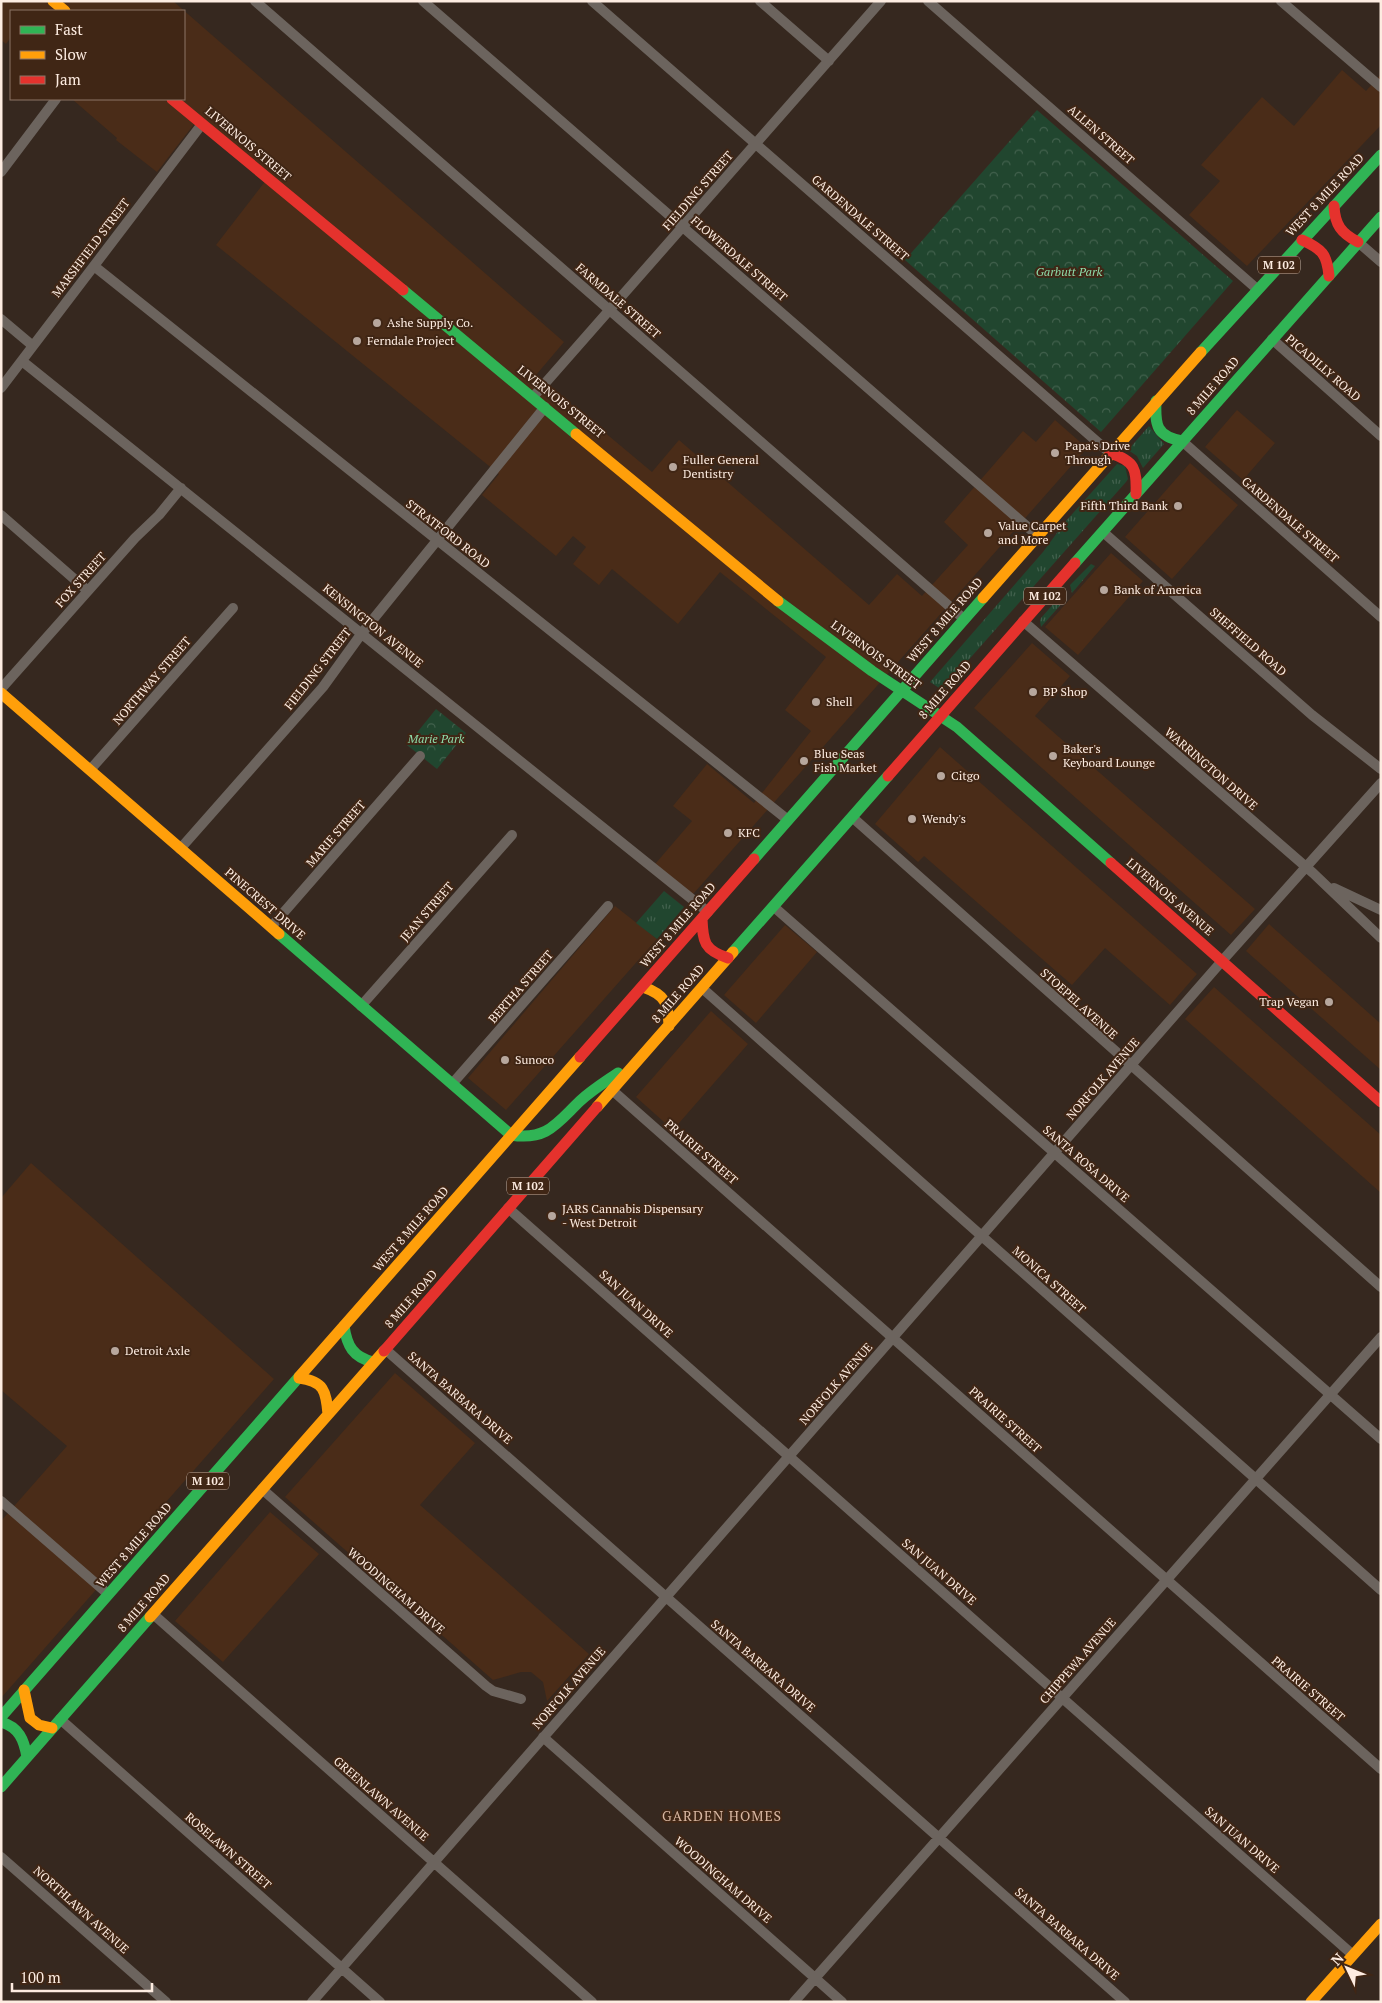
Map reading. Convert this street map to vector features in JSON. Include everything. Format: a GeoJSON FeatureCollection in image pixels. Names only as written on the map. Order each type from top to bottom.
{"type":"FeatureCollection","features":[{"type":"Feature","properties":{"kind":"main road"},"geometry":{"type":"LineString","coordinates":[[53,1],[64,10]]}},
{"type":"Feature","properties":{"kind":"main road","name":"LIVERNOIS STREET"},"geometry":{"type":"LineString","coordinates":[[173,100],[778,600],[901,691],[940,716]]}},
{"type":"Feature","properties":{"kind":"main road","name":"WEST 8 MILE ROAD"},"geometry":{"type":"LineString","coordinates":[[1,1716],[1110,453],[1257,289],[1381,155]]}},
{"type":"Feature","properties":{"kind":"main road"},"geometry":{"type":"LineString","coordinates":[[1334,206],[1337,229],[1358,242]]}},
{"type":"Feature","properties":{"kind":"main road","name":"8 MILE ROAD"},"geometry":{"type":"LineString","coordinates":[[1,1787],[1182,441],[1358,242],[1380,220]]}},
{"type":"Feature","properties":{"kind":"main road"},"geometry":{"type":"LineString","coordinates":[[1302,240],[1323,252],[1329,276]]}},
{"type":"Feature","properties":{"kind":"main road"},"geometry":{"type":"LineString","coordinates":[[1156,401],[1155,418],[1160,433],[1171,440],[1182,441]]}},
{"type":"Feature","properties":{"kind":"main road"},"geometry":{"type":"LineString","coordinates":[[1110,453],[1125,458],[1132,463],[1136,476],[1136,494]]}},
{"type":"Feature","properties":{"kind":"main road","name":"PINECREST DRIVE"},"geometry":{"type":"LineString","coordinates":[[1,691],[180,849],[511,1134]]}},
{"type":"Feature","properties":{"kind":"main road","name":"LIVERNOIS AVENUE"},"geometry":{"type":"LineString","coordinates":[[940,716],[957,727],[1381,1102]]}},
{"type":"Feature","properties":{"kind":"main road"},"geometry":{"type":"LineString","coordinates":[[705,915],[703,934],[707,949],[728,958]]}},
{"type":"Feature","properties":{"kind":"main road"},"geometry":{"type":"LineString","coordinates":[[642,987],[656,991],[664,998],[668,1009],[669,1026]]}},
{"type":"Feature","properties":{"kind":"main road"},"geometry":{"type":"LineString","coordinates":[[511,1134],[530,1137],[551,1129],[581,1100],[642,1056]]}},
{"type":"Feature","properties":{"kind":"main road"},"geometry":{"type":"LineString","coordinates":[[344,1326],[346,1341],[352,1353],[364,1360],[373,1362]]}},
{"type":"Feature","properties":{"kind":"main road"},"geometry":{"type":"LineString","coordinates":[[299,1378],[311,1379],[321,1386],[326,1398],[328,1414]]}},
{"type":"Feature","properties":{"kind":"main road"},"geometry":{"type":"LineString","coordinates":[[24,1690],[30,1718],[39,1725],[56,1723]]}},
{"type":"Feature","properties":{"kind":"main road"},"geometry":{"type":"LineString","coordinates":[[1,1722],[13,1726],[19,1731],[25,1747],[26,1757]]}},
{"type":"Feature","properties":{"kind":"main road"},"geometry":{"type":"LineString","coordinates":[[1311,2002],[1353,1954],[1379,1930]]}},
{"type":"Feature","properties":{"kind":"street","name":"FARMDALE STREET"},"geometry":{"type":"LineString","coordinates":[[255,1],[964,619]]}},
{"type":"Feature","properties":{"kind":"street","name":"FLOWERDALE STREET"},"geometry":{"type":"LineString","coordinates":[[423,1],[1038,536]]}},
{"type":"Feature","properties":{"kind":"street","name":"GARDENDALE STREET"},"geometry":{"type":"LineString","coordinates":[[592,1],[1110,453]]}},
{"type":"Feature","properties":{"kind":"street"},"geometry":{"type":"LineString","coordinates":[[760,1],[829,61]]}},
{"type":"Feature","properties":{"kind":"street","name":"FIELDING STREET"},"geometry":{"type":"LineString","coordinates":[[533,397],[881,1]]}},
{"type":"Feature","properties":{"kind":"street","name":"ALLEN STREET"},"geometry":{"type":"LineString","coordinates":[[928,1],[1257,289]]}},
{"type":"Feature","properties":{"kind":"street"},"geometry":{"type":"LineString","coordinates":[[1281,1],[1381,87]]}},
{"type":"Feature","properties":{"kind":"street"},"geometry":{"type":"LineString","coordinates":[[1,172],[55,100]]}},
{"type":"Feature","properties":{"kind":"street","name":"MARSHFIELD STREET"},"geometry":{"type":"LineString","coordinates":[[1,388],[202,124]]}},
{"type":"Feature","properties":{"kind":"street"},"geometry":{"type":"LineString","coordinates":[[1358,242],[1381,262]]}},
{"type":"Feature","properties":{"kind":"street","name":"STRATFORD ROAD"},"geometry":{"type":"LineString","coordinates":[[94,266],[788,820]]}},
{"type":"Feature","properties":{"kind":"street"},"geometry":{"type":"LineString","coordinates":[[1,319],[33,346]]}},
{"type":"Feature","properties":{"kind":"street","name":"PICADILLY ROAD"},"geometry":{"type":"LineString","coordinates":[[1272,339],[1381,436]]}},
{"type":"Feature","properties":{"kind":"street","name":"KENSINGTON AVENUE"},"geometry":{"type":"LineString","coordinates":[[22,361],[362,633],[705,915]]}},
{"type":"Feature","properties":{"kind":"street","name":"FIELDING STREET"},"geometry":{"type":"LineString","coordinates":[[180,849],[323,687],[362,633],[545,407]]}},
{"type":"Feature","properties":{"kind":"street","name":"GARDENDALE STREET"},"geometry":{"type":"LineString","coordinates":[[1182,441],[1381,617]]}},
{"type":"Feature","properties":{"kind":"street","name":"FOX STREET"},"geometry":{"type":"LineString","coordinates":[[1,691],[181,488]]}},
{"type":"Feature","properties":{"kind":"street"},"geometry":{"type":"LineString","coordinates":[[1,515],[88,591]]}},
{"type":"Feature","properties":{"kind":"street","name":"SHEFFIELD ROAD"},"geometry":{"type":"LineString","coordinates":[[1102,532],[1312,714],[1381,769]]}},
{"type":"Feature","properties":{"kind":"street","name":"NORTHWAY STREET"},"geometry":{"type":"LineString","coordinates":[[90,770],[233,608]]}},
{"type":"Feature","properties":{"kind":"street","name":"WARRINGTON DRIVE"},"geometry":{"type":"LineString","coordinates":[[1024,621],[1325,884],[1381,938]]}},
{"type":"Feature","properties":{"kind":"street","name":"MARIE STREET"},"geometry":{"type":"LineString","coordinates":[[271,927],[420,756]]}},
{"type":"Feature","properties":{"kind":"street","name":"NORFOLK AVENUE"},"geometry":{"type":"LineString","coordinates":[[312,2002],[1222,961],[1381,783]]}},
{"type":"Feature","properties":{"kind":"street","name":"STOEPEL AVENUE"},"geometry":{"type":"LineString","coordinates":[[852,817],[1131,1067],[1381,1287]]}},
{"type":"Feature","properties":{"kind":"street","name":"JEAN STREET"},"geometry":{"type":"LineString","coordinates":[[361,1006],[512,835]]}},
{"type":"Feature","properties":{"kind":"street"},"geometry":{"type":"LineString","coordinates":[[1325,884],[1381,910]]}},
{"type":"Feature","properties":{"kind":"street","name":"BERTHA STREET"},"geometry":{"type":"LineString","coordinates":[[452,1084],[608,906]]}},
{"type":"Feature","properties":{"kind":"street","name":"SANTA ROSA DRIVE"},"geometry":{"type":"LineString","coordinates":[[774,907],[1381,1440]]}},
{"type":"Feature","properties":{"kind":"street","name":"MONICA STREET"},"geometry":{"type":"LineString","coordinates":[[702,988],[1381,1590]]}},
{"type":"Feature","properties":{"kind":"street","name":"PRAIRIE STREET"},"geometry":{"type":"LineString","coordinates":[[612,1090],[1381,1769]]}},
{"type":"Feature","properties":{"kind":"street","name":"SAN JUAN DRIVE"},"geometry":{"type":"LineString","coordinates":[[508,1208],[1353,1954]]}},
{"type":"Feature","properties":{"kind":"street","name":"CHIPPEWA AVENUE"},"geometry":{"type":"LineString","coordinates":[[794,2002],[1381,1337]]}},
{"type":"Feature","properties":{"kind":"street","name":"SANTA BARBARA DRIVE"},"geometry":{"type":"LineString","coordinates":[[385,1349],[1125,2002]]}},
{"type":"Feature","properties":{"kind":"street","name":"WOODINGHAM DRIVE"},"geometry":{"type":"LineString","coordinates":[[262,1489],[486,1686],[493,1691],[521,1698]]}},
{"type":"Feature","properties":{"kind":"street"},"geometry":{"type":"LineString","coordinates":[[1,1501],[108,1594]]}},
{"type":"Feature","properties":{"kind":"street","name":"GREENLAWN AVENUE"},"geometry":{"type":"LineString","coordinates":[[153,1614],[592,2002]]}},
{"type":"Feature","properties":{"kind":"street","name":"ROSELAWN STREET"},"geometry":{"type":"LineString","coordinates":[[56,1723],[380,2002]]}},
{"type":"Feature","properties":{"kind":"street","name":"WOODINGHAM DRIVE"},"geometry":{"type":"LineString","coordinates":[[542,1737],[842,2002]]}},
{"type":"Feature","properties":{"kind":"street","name":"NORTHLAWN AVENUE"},"geometry":{"type":"LineString","coordinates":[[1,1857],[166,2002]]}},
{"type":"Feature","properties":{"kind":"shaded area"},"geometry":{"type":"Polygon","coordinates":[[[1,1],[173,1],[183,10],[10,10],[10,38],[6,44],[1,40],[1,1]]]}},
{"type":"Feature","properties":{"kind":"shaded area"},"geometry":{"type":"Polygon","coordinates":[[[185,11],[564,342],[536,375],[652,472],[679,440],[869,605],[897,574],[922,596],[968,545],[944,522],[1023,431],[1036,442],[1055,420],[1087,448],[687,901],[650,870],[692,821],[673,806],[707,764],[754,803],[811,731],[785,710],[826,657],[720,572],[678,624],[612,569],[599,585],[573,564],[586,547],[573,536],[556,556],[482,495],[499,474],[216,245],[267,179],[198,119],[157,172],[116,140],[117,138],[73,100],[185,100],[185,11]]]}},
{"type":"Feature","properties":{"kind":"shaded area"},"geometry":{"type":"Polygon","coordinates":[[[1342,70],[1366,91],[1381,74],[1381,125],[1247,266],[1189,215],[1220,181],[1201,165],[1262,97],[1294,126],[1342,70]]]}},
{"type":"Feature","properties":{"kind":"shaded area"},"geometry":{"type":"Polygon","coordinates":[[[1237,410],[1275,443],[1243,480],[1205,447],[1237,410]]]}},
{"type":"Feature","properties":{"kind":"shaded area"},"geometry":{"type":"Polygon","coordinates":[[[1190,463],[1238,505],[1172,579],[1125,537],[1190,463]]]}},
{"type":"Feature","properties":{"kind":"shaded area"},"geometry":{"type":"Polygon","coordinates":[[[1111,553],[1143,581],[1078,655],[1045,627],[1111,553]]]}},
{"type":"Feature","properties":{"kind":"shaded area"},"geometry":{"type":"Polygon","coordinates":[[[1032,643],[1070,676],[1035,716],[1255,909],[1231,935],[974,708],[1032,643]]]}},
{"type":"Feature","properties":{"kind":"shaded area"},"geometry":{"type":"Polygon","coordinates":[[[940,747],[1197,974],[1170,1005],[1105,948],[1072,985],[924,856],[918,862],[875,824],[940,747]]]}},
{"type":"Feature","properties":{"kind":"shaded area"},"geometry":{"type":"Polygon","coordinates":[[[615,906],[657,939],[506,1110],[468,1078],[615,906]]]}},
{"type":"Feature","properties":{"kind":"shaded area"},"geometry":{"type":"Polygon","coordinates":[[[1269,924],[1381,1024],[1381,1070],[1246,951],[1269,924]]]}},
{"type":"Feature","properties":{"kind":"shaded area"},"geometry":{"type":"Polygon","coordinates":[[[785,925],[817,952],[756,1023],[724,995],[785,925]]]}},
{"type":"Feature","properties":{"kind":"shaded area"},"geometry":{"type":"Polygon","coordinates":[[[1214,987],[1381,1135],[1381,1193],[1185,1019],[1214,987]]]}},
{"type":"Feature","properties":{"kind":"shaded area"},"geometry":{"type":"Polygon","coordinates":[[[711,1011],[748,1044],[673,1130],[636,1097],[711,1011]]]}},
{"type":"Feature","properties":{"kind":"shaded area"},"geometry":{"type":"Polygon","coordinates":[[[31,1163],[274,1379],[152,1518],[151,1527],[1,1698],[1,1521],[67,1446],[1,1390],[1,1198],[31,1163]]]}},
{"type":"Feature","properties":{"kind":"shaded area"},"geometry":{"type":"Polygon","coordinates":[[[395,1373],[475,1443],[420,1505],[589,1654],[547,1701],[543,1682],[531,1672],[521,1672],[493,1680],[285,1497],[395,1373]]]}},
{"type":"Feature","properties":{"kind":"shaded area"},"geometry":{"type":"Polygon","coordinates":[[[270,1512],[319,1554],[223,1662],[175,1621],[270,1512]]]}},
{"type":"Feature","properties":{"kind":"green space","name":"Garbutt Park"},"geometry":{"type":"Polygon","coordinates":[[[1037,110],[1233,281],[1101,432],[905,260],[1037,110]]]}},
{"type":"Feature","properties":{"kind":"green space"},"geometry":{"type":"Polygon","coordinates":[[[1149,426],[1164,444],[1143,468],[1137,456],[1128,450],[1149,426]]]}},
{"type":"Feature","properties":{"kind":"green space"},"geometry":{"type":"Polygon","coordinates":[[[1117,464],[1125,466],[1128,479],[1126,482],[942,690],[930,682],[1043,552],[1065,522],[1117,464]]]}},
{"type":"Feature","properties":{"kind":"green space"},"geometry":{"type":"Polygon","coordinates":[[[1091,564],[1095,566],[1072,593],[1070,585],[1091,564]]]}},
{"type":"Feature","properties":{"kind":"green space"},"geometry":{"type":"Polygon","coordinates":[[[1065,600],[1041,627],[1041,618],[1056,601],[1065,600]]]}},
{"type":"Feature","properties":{"kind":"green space","name":"Marie Park"},"geometry":{"type":"Polygon","coordinates":[[[436,709],[466,733],[437,769],[407,745],[436,709]]]}},
{"type":"Feature","properties":{"kind":"green space"},"geometry":{"type":"Polygon","coordinates":[[[664,891],[684,907],[657,939],[636,923],[664,891]]]}},
{"type":"Feature","properties":{"kind":"traffic: fast"},"geometry":{"type":"LineString","coordinates":[[1201,352],[1381,155]]}},
{"type":"Feature","properties":{"kind":"traffic: fast"},"geometry":{"type":"LineString","coordinates":[[1075,563],[1381,217]]}},
{"type":"Feature","properties":{"kind":"traffic: fast"},"geometry":{"type":"LineString","coordinates":[[403,290],[576,434]]}},
{"type":"Feature","properties":{"kind":"traffic: fast"},"geometry":{"type":"LineString","coordinates":[[1156,401],[1156,417],[1159,428],[1167,436],[1182,441]]}},
{"type":"Feature","properties":{"kind":"traffic: fast"},"geometry":{"type":"LineString","coordinates":[[754,859],[983,598]]}},
{"type":"Feature","properties":{"kind":"traffic: fast"},"geometry":{"type":"LineString","coordinates":[[778,601],[872,671],[957,727],[1111,863]]}},
{"type":"Feature","properties":{"kind":"traffic: fast"},"geometry":{"type":"LineString","coordinates":[[733,952],[888,776]]}},
{"type":"Feature","properties":{"kind":"traffic: fast"},"geometry":{"type":"LineString","coordinates":[[279,934],[511,1135]]}},
{"type":"Feature","properties":{"kind":"traffic: fast"},"geometry":{"type":"LineString","coordinates":[[511,1135],[523,1136],[543,1133],[558,1123],[585,1097],[618,1073]]}},
{"type":"Feature","properties":{"kind":"traffic: fast"},"geometry":{"type":"LineString","coordinates":[[344,1326],[352,1350],[360,1357],[373,1362]]}},
{"type":"Feature","properties":{"kind":"traffic: fast"},"geometry":{"type":"LineString","coordinates":[[1,1717],[299,1377]]}},
{"type":"Feature","properties":{"kind":"traffic: fast"},"geometry":{"type":"LineString","coordinates":[[1,1787],[150,1617]]}},
{"type":"Feature","properties":{"kind":"traffic: fast"},"geometry":{"type":"LineString","coordinates":[[1,1722],[12,1727],[20,1735],[27,1757]]}},
{"type":"Feature","properties":{"kind":"traffic: slow"},"geometry":{"type":"LineString","coordinates":[[53,1],[64,10]]}},
{"type":"Feature","properties":{"kind":"traffic: slow"},"geometry":{"type":"LineString","coordinates":[[983,598],[1201,352]]}},
{"type":"Feature","properties":{"kind":"traffic: slow"},"geometry":{"type":"LineString","coordinates":[[576,434],[778,601]]}},
{"type":"Feature","properties":{"kind":"traffic: slow"},"geometry":{"type":"LineString","coordinates":[[1,693],[279,934]]}},
{"type":"Feature","properties":{"kind":"traffic: slow"},"geometry":{"type":"LineString","coordinates":[[597,1107],[733,952]]}},
{"type":"Feature","properties":{"kind":"traffic: slow"},"geometry":{"type":"LineString","coordinates":[[643,987],[657,993],[664,1001],[668,1011],[669,1026]]}},
{"type":"Feature","properties":{"kind":"traffic: slow"},"geometry":{"type":"LineString","coordinates":[[299,1377],[580,1057]]}},
{"type":"Feature","properties":{"kind":"traffic: slow"},"geometry":{"type":"LineString","coordinates":[[150,1617],[384,1351]]}},
{"type":"Feature","properties":{"kind":"traffic: slow"},"geometry":{"type":"LineString","coordinates":[[299,1378],[314,1382],[322,1388],[325,1393],[328,1414]]}},
{"type":"Feature","properties":{"kind":"traffic: slow"},"geometry":{"type":"LineString","coordinates":[[24,1690],[30,1718],[39,1725],[52,1728]]}},
{"type":"Feature","properties":{"kind":"traffic: slow"},"geometry":{"type":"LineString","coordinates":[[1311,2002],[1381,1924]]}},
{"type":"Feature","properties":{"kind":"traffic: jam"},"geometry":{"type":"LineString","coordinates":[[173,100],[403,290]]}},
{"type":"Feature","properties":{"kind":"traffic: jam"},"geometry":{"type":"LineString","coordinates":[[1334,206],[1340,228],[1358,242]]}},
{"type":"Feature","properties":{"kind":"traffic: jam"},"geometry":{"type":"LineString","coordinates":[[1302,240],[1314,246],[1322,253],[1327,262],[1329,276]]}},
{"type":"Feature","properties":{"kind":"traffic: jam"},"geometry":{"type":"LineString","coordinates":[[1110,453],[1125,459],[1133,467],[1136,478],[1136,494]]}},
{"type":"Feature","properties":{"kind":"traffic: jam"},"geometry":{"type":"LineString","coordinates":[[888,776],[1075,563]]}},
{"type":"Feature","properties":{"kind":"traffic: jam"},"geometry":{"type":"LineString","coordinates":[[580,1057],[754,859]]}},
{"type":"Feature","properties":{"kind":"traffic: jam"},"geometry":{"type":"LineString","coordinates":[[1111,863],[1381,1102]]}},
{"type":"Feature","properties":{"kind":"traffic: jam"},"geometry":{"type":"LineString","coordinates":[[702,919],[706,944],[714,952],[728,958]]}},
{"type":"Feature","properties":{"kind":"traffic: jam"},"geometry":{"type":"LineString","coordinates":[[384,1351],[597,1107]]}},
{"type":"Feature","properties":{"kind":"place","name":"Ashe Supply Co."},"geometry":{"type":"Point","coordinates":[377,323]}},
{"type":"Feature","properties":{"kind":"place","name":"Ferndale Project"},"geometry":{"type":"Point","coordinates":[357,341]}},
{"type":"Feature","properties":{"kind":"place","name":"Papa's Drive Through"},"geometry":{"type":"Point","coordinates":[1055,453]}},
{"type":"Feature","properties":{"kind":"place","name":"Fuller General Dentistry"},"geometry":{"type":"Point","coordinates":[673,467]}},
{"type":"Feature","properties":{"kind":"place","name":"Fifth Third Bank"},"geometry":{"type":"Point","coordinates":[1178,506]}},
{"type":"Feature","properties":{"kind":"place","name":"Value Carpet and More"},"geometry":{"type":"Point","coordinates":[988,533]}},
{"type":"Feature","properties":{"kind":"place","name":"Bank of America"},"geometry":{"type":"Point","coordinates":[1104,590]}},
{"type":"Feature","properties":{"kind":"place","name":"BP Shop"},"geometry":{"type":"Point","coordinates":[1033,692]}},
{"type":"Feature","properties":{"kind":"place","name":"Shell"},"geometry":{"type":"Point","coordinates":[816,702]}},
{"type":"Feature","properties":{"kind":"place","name":"Baker's Keyboard Lounge"},"geometry":{"type":"Point","coordinates":[1053,756]}},
{"type":"Feature","properties":{"kind":"place","name":"Blue Seas Fish Market"},"geometry":{"type":"Point","coordinates":[804,761]}},
{"type":"Feature","properties":{"kind":"place","name":"Citgo"},"geometry":{"type":"Point","coordinates":[941,776]}},
{"type":"Feature","properties":{"kind":"place","name":"Wendy's"},"geometry":{"type":"Point","coordinates":[912,819]}},
{"type":"Feature","properties":{"kind":"place","name":"KFC"},"geometry":{"type":"Point","coordinates":[728,833]}},
{"type":"Feature","properties":{"kind":"place","name":"Trap Vegan"},"geometry":{"type":"Point","coordinates":[1329,1002]}},
{"type":"Feature","properties":{"kind":"place","name":"Sunoco"},"geometry":{"type":"Point","coordinates":[505,1060]}},
{"type":"Feature","properties":{"kind":"place","name":"JARS Cannabis Dispensary - West Detroit"},"geometry":{"type":"Point","coordinates":[552,1216]}},
{"type":"Feature","properties":{"kind":"place","name":"Detroit Axle"},"geometry":{"type":"Point","coordinates":[115,1351]}},
{"type":"Feature","properties":{"kind":"district","name":"GARDEN HOMES"},"geometry":{"type":"Point","coordinates":[722,1816]}}]}
